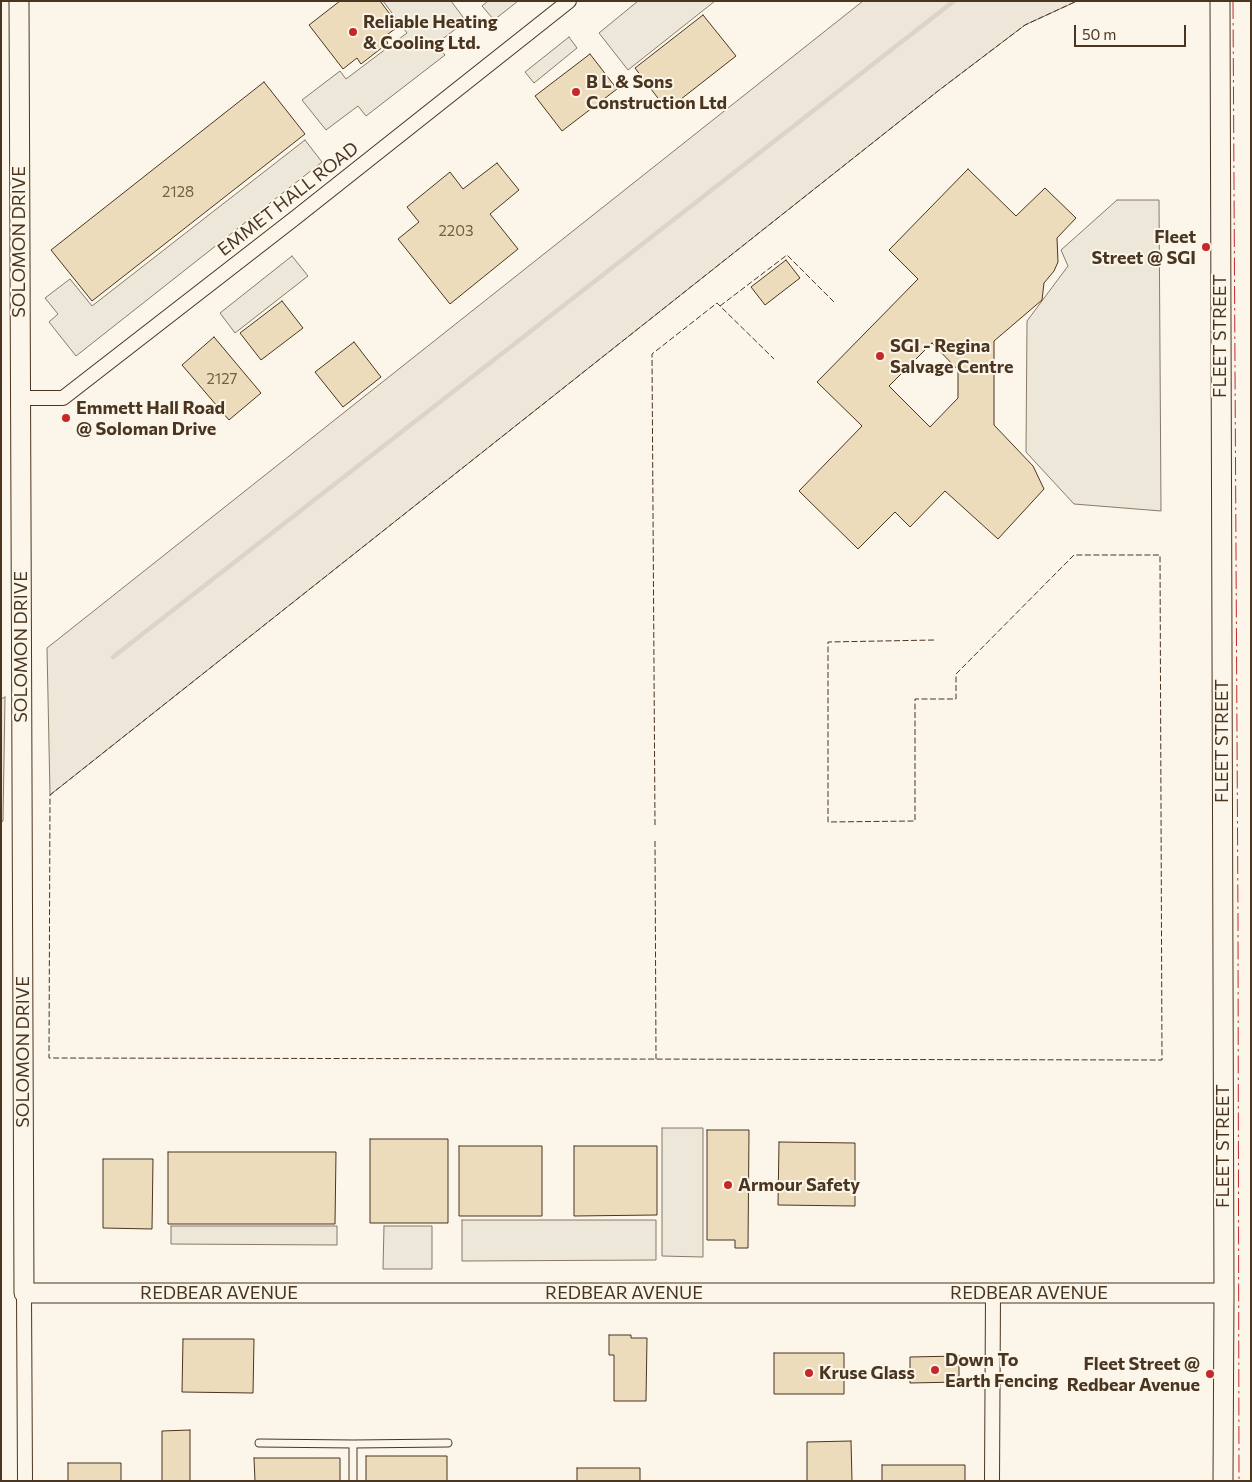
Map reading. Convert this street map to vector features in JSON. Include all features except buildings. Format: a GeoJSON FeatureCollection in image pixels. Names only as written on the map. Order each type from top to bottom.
{"type":"FeatureCollection","features":[{"type":"Feature","properties":{"kind":"street","name":"SOLOMON DRIVE"},"geometry":{"type":"LineString","coordinates":[[19,1],[19,398],[24,1293]]}},
{"type":"Feature","properties":{"kind":"street","name":"EMMET HALL ROAD"},"geometry":{"type":"LineString","coordinates":[[19,398],[63,398],[295,218],[569,1]]}},
{"type":"Feature","properties":{"kind":"street","name":"FLEET STREET"},"geometry":{"type":"LineString","coordinates":[[1220,1],[1223,1481]]}},
{"type":"Feature","properties":{"kind":"street","name":"REDBEAR AVENUE"},"geometry":{"type":"LineString","coordinates":[[24,1293],[1224,1293]]}},
{"type":"Feature","properties":{"kind":"street"},"geometry":{"type":"LineString","coordinates":[[24,1293],[25,1481]]}},
{"type":"Feature","properties":{"kind":"street"},"geometry":{"type":"LineString","coordinates":[[992,1481],[994,1294]]}},
{"type":"Feature","properties":{"kind":"lane"},"geometry":{"type":"LineString","coordinates":[[259,1443],[448,1443]]}},
{"type":"Feature","properties":{"kind":"lane"},"geometry":{"type":"LineString","coordinates":[[353,1444],[353,1481]]}},
{"type":"Feature","properties":{"kind":"shaded area"},"geometry":{"type":"Polygon","coordinates":[[[383,1],[451,1],[466,21],[436,44],[445,55],[366,116],[358,106],[326,130],[302,100],[340,71],[346,79],[407,33],[383,1]]]}},
{"type":"Feature","properties":{"kind":"shaded area"},"geometry":{"type":"Polygon","coordinates":[[[488,1],[518,1],[494,20],[482,6],[488,1]]]}},
{"type":"Feature","properties":{"kind":"shaded area"},"geometry":{"type":"Polygon","coordinates":[[[638,1],[715,1],[628,70],[599,33],[638,1]]]}},
{"type":"Feature","properties":{"kind":"shaded area"},"geometry":{"type":"Polygon","coordinates":[[[863,1],[1077,1],[1025,25],[938,91],[50,795],[47,648],[863,1]]]}},
{"type":"Feature","properties":{"kind":"shaded area"},"geometry":{"type":"Polygon","coordinates":[[[569,37],[577,48],[534,83],[525,72],[569,37]]]}},
{"type":"Feature","properties":{"kind":"shaded area"},"geometry":{"type":"Polygon","coordinates":[[[305,140],[322,162],[76,356],[49,322],[58,314],[45,298],[70,279],[92,306],[305,140]]]}},
{"type":"Feature","properties":{"kind":"shaded area"},"geometry":{"type":"Polygon","coordinates":[[[1117,200],[1159,200],[1161,511],[1074,504],[1026,452],[1027,321],[1068,266],[1061,250],[1117,200]]]}},
{"type":"Feature","properties":{"kind":"shaded area"},"geometry":{"type":"Polygon","coordinates":[[[292,256],[308,276],[235,333],[220,313],[292,256]]]}},
{"type":"Feature","properties":{"kind":"shaded area"},"geometry":{"type":"Polygon","coordinates":[[[5,697],[3,821],[1,823],[1,699],[5,697]]]}},
{"type":"Feature","properties":{"kind":"shaded area"},"geometry":{"type":"Polygon","coordinates":[[[662,1128],[703,1128],[703,1257],[662,1256],[662,1128]]]}},
{"type":"Feature","properties":{"kind":"shaded area"},"geometry":{"type":"Polygon","coordinates":[[[462,1220],[656,1220],[656,1260],[462,1261],[462,1220]]]}},
{"type":"Feature","properties":{"kind":"shaded area"},"geometry":{"type":"Polygon","coordinates":[[[171,1226],[337,1226],[337,1245],[171,1244],[171,1226]]]}},
{"type":"Feature","properties":{"kind":"shaded area"},"geometry":{"type":"Polygon","coordinates":[[[384,1226],[432,1226],[432,1269],[383,1269],[384,1226]]]}},
{"type":"Feature","properties":{"kind":"waterway"},"geometry":{"type":"LineString","coordinates":[[113,657],[954,1]]}},
{"type":"Feature","properties":{"kind":"fence"},"geometry":{"type":"LineString","coordinates":[[934,640],[828,642],[828,822],[915,821],[915,699],[956,699],[956,674],[1074,555],[1160,555],[1162,1060],[49,1058],[50,795],[938,91],[1025,25],[1077,1]]}},
{"type":"Feature","properties":{"kind":"fence"},"geometry":{"type":"LineString","coordinates":[[720,306],[787,255],[835,303]]}},
{"type":"Feature","properties":{"kind":"fence"},"geometry":{"type":"LineString","coordinates":[[655,825],[652,354],[717,303],[774,359]]}},
{"type":"Feature","properties":{"kind":"fence"},"geometry":{"type":"LineString","coordinates":[[655,841],[656,1059]]}},
{"type":"Feature","properties":{"kind":"power"},"geometry":{"type":"LineString","coordinates":[[1233,1],[1239,1481]]}},
{"type":"Feature","properties":{"kind":"place","name":"Reliable Heating & Cooling Ltd."},"geometry":{"type":"Point","coordinates":[353,32]}},
{"type":"Feature","properties":{"kind":"place","name":"B L & Sons Construction Ltd"},"geometry":{"type":"Point","coordinates":[576,92]}},
{"type":"Feature","properties":{"kind":"place","name":"Fleet Street @ SGI"},"geometry":{"type":"Point","coordinates":[1206,247]}},
{"type":"Feature","properties":{"kind":"place","name":"SGI - Regina Salvage Centre"},"geometry":{"type":"Point","coordinates":[880,356]}},
{"type":"Feature","properties":{"kind":"place","name":"Emmett Hall Road @ Soloman Drive"},"geometry":{"type":"Point","coordinates":[66,418]}},
{"type":"Feature","properties":{"kind":"place","name":"Armour Safety"},"geometry":{"type":"Point","coordinates":[728,1185]}},
{"type":"Feature","properties":{"kind":"place","name":"Down To Earth Fencing"},"geometry":{"type":"Point","coordinates":[935,1370]}},
{"type":"Feature","properties":{"kind":"place","name":"Kruse Glass"},"geometry":{"type":"Point","coordinates":[809,1373]}},
{"type":"Feature","properties":{"kind":"place","name":"Fleet Street @ Redbear Avenue"},"geometry":{"type":"Point","coordinates":[1210,1374]}}]}
